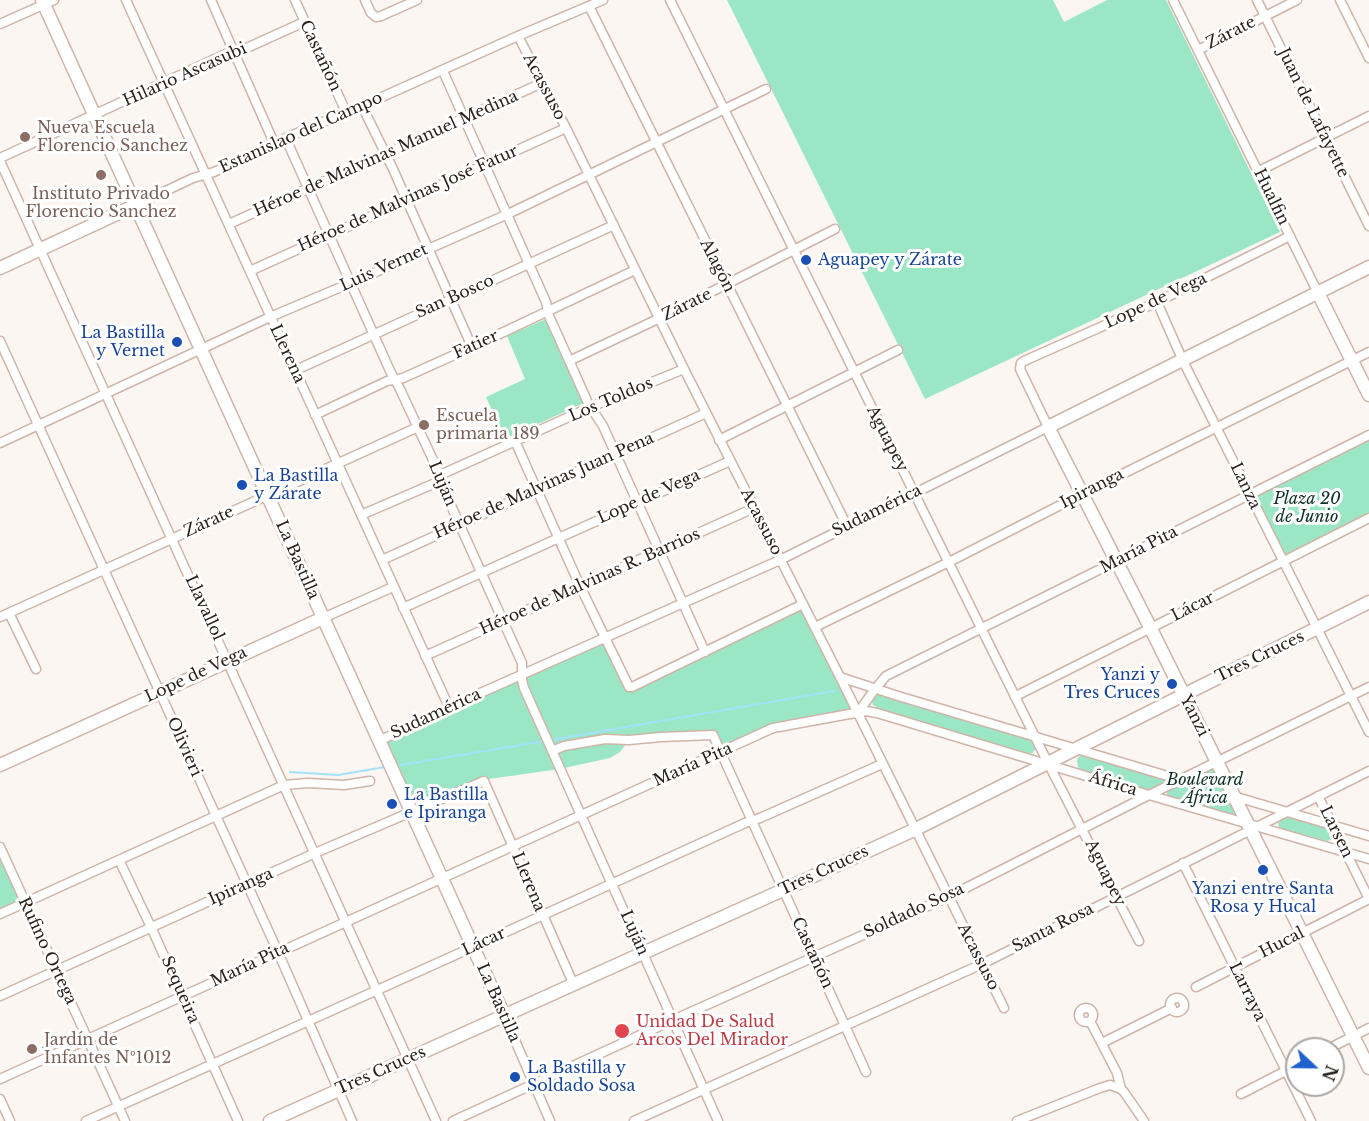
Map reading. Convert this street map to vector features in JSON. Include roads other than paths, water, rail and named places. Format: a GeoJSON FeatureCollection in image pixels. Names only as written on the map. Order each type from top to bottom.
{"type":"FeatureCollection","features":[{"type":"Feature","properties":{"kind":"street","name":"Llerena"},"geometry":{"type":"LineString","coordinates":[[126,0],[449,708]]}},
{"type":"Feature","properties":{"kind":"street"},"geometry":{"type":"LineString","coordinates":[[211,0],[274,143]]}},
{"type":"Feature","properties":{"kind":"street","name":"Castañón"},"geometry":{"type":"LineString","coordinates":[[295,0],[346,112]]}},
{"type":"Feature","properties":{"kind":"street"},"geometry":{"type":"LineString","coordinates":[[365,0],[371,13],[376,17],[417,0]]}},
{"type":"Feature","properties":{"kind":"street","name":"Estanislao del Campo"},"geometry":{"type":"LineString","coordinates":[[0,267],[193,178],[214,172],[274,143],[603,0]]}},
{"type":"Feature","properties":{"kind":"street","name":"Aguapey"},"geometry":{"type":"LineString","coordinates":[[670,0],[1048,763],[1139,941]]}},
{"type":"Feature","properties":{"kind":"street","name":"Hualfin"},"geometry":{"type":"LineString","coordinates":[[1173,0],[1369,395]]}},
{"type":"Feature","properties":{"kind":"street","name":"Juan de Lafayette"},"geometry":{"type":"LineString","coordinates":[[1257,0],[1369,226]]}},
{"type":"Feature","properties":{"kind":"street","name":"Zárate"},"geometry":{"type":"LineString","coordinates":[[1198,50],[1296,0]]}},
{"type":"Feature","properties":{"kind":"street"},"geometry":{"type":"LineString","coordinates":[[1340,0],[1369,58]]}},
{"type":"Feature","properties":{"kind":"street"},"geometry":{"type":"LineString","coordinates":[[0,24],[47,2]]}},
{"type":"Feature","properties":{"kind":"street","name":"La Bastilla"},"geometry":{"type":"LineString","coordinates":[[47,2],[95,114],[550,1121]]}},
{"type":"Feature","properties":{"kind":"street","name":"Alagón"},"geometry":{"type":"LineString","coordinates":[[589,6],[847,526]]}},
{"type":"Feature","properties":{"kind":"street","name":"Hilario Ascasubi"},"geometry":{"type":"LineString","coordinates":[[0,159],[228,53],[240,51],[304,22]]}},
{"type":"Feature","properties":{"kind":"street","name":"Acassuso"},"geometry":{"type":"LineString","coordinates":[[518,36],[1004,1008]]}},
{"type":"Feature","properties":{"kind":"street"},"geometry":{"type":"LineString","coordinates":[[443,71],[529,264],[569,361],[591,407],[603,426],[705,651]]}},
{"type":"Feature","properties":{"kind":"street","name":"Héroe de Malvinas Manuel Medina"},"geometry":{"type":"LineString","coordinates":[[230,224],[542,83]]}},
{"type":"Feature","properties":{"kind":"street","name":"Luis Vernet"},"geometry":{"type":"LineString","coordinates":[[0,443],[270,317],[507,214],[766,89]]}},
{"type":"Feature","properties":{"kind":"street"},"geometry":{"type":"LineString","coordinates":[[363,106],[472,347]]}},
{"type":"Feature","properties":{"kind":"street"},"geometry":{"type":"LineString","coordinates":[[1259,171],[1369,116]]}},
{"type":"Feature","properties":{"kind":"street","name":"Héroe de Malvinas José Fatur"},"geometry":{"type":"LineString","coordinates":[[250,271],[566,128]]}},
{"type":"Feature","properties":{"kind":"street","name":"Luján"},"geometry":{"type":"LineString","coordinates":[[286,139],[504,621],[522,663],[524,688],[718,1121]]}},
{"type":"Feature","properties":{"kind":"street","name":"Llavallol"},"geometry":{"type":"LineString","coordinates":[[0,159],[436,1121]]}},
{"type":"Feature","properties":{"kind":"street","name":"San Bosco"},"geometry":{"type":"LineString","coordinates":[[296,370],[614,225]]}},
{"type":"Feature","properties":{"kind":"street","name":"Zárate"},"geometry":{"type":"LineString","coordinates":[[569,361],[727,285],[835,229]]}},
{"type":"Feature","properties":{"kind":"street","name":"Lope de Vega"},"geometry":{"type":"LineString","coordinates":[[1021,363],[1157,302],[1290,236]]}},
{"type":"Feature","properties":{"kind":"street","name":"Sudamérica"},"geometry":{"type":"LineString","coordinates":[[378,741],[780,560],[1369,267]]}},
{"type":"Feature","properties":{"kind":"street","name":"Fatier"},"geometry":{"type":"LineString","coordinates":[[315,415],[387,381],[403,378],[472,347],[635,270]]}},
{"type":"Feature","properties":{"kind":"street","name":"Lanza"},"geometry":{"type":"LineString","coordinates":[[1157,302],[1183,361],[1369,732]]}},
{"type":"Feature","properties":{"kind":"street","name":"Olivieri"},"geometry":{"type":"LineString","coordinates":[[1,346],[278,952],[352,1121]]}},
{"type":"Feature","properties":{"kind":"street"},"geometry":{"type":"LineString","coordinates":[[719,440],[898,351]]}},
{"type":"Feature","properties":{"kind":"street","name":"Ipiranga"},"geometry":{"type":"LineString","coordinates":[[815,627],[1369,352]]}},
{"type":"Feature","properties":{"kind":"street","name":"Yanzi"},"geometry":{"type":"LineString","coordinates":[[1021,363],[1020,369],[1048,427],[1233,796],[1252,826],[1369,1068]]}},
{"type":"Feature","properties":{"kind":"street","name":"Los Toldos"},"geometry":{"type":"LineString","coordinates":[[361,515],[515,441],[684,369]]}},
{"type":"Feature","properties":{"kind":"street","name":"Héroe de Malvinas Juan Pena"},"geometry":{"type":"LineString","coordinates":[[382,560],[706,413]]}},
{"type":"Feature","properties":{"kind":"street","name":"Zárate"},"geometry":{"type":"LineString","coordinates":[[4,615],[418,427]]}},
{"type":"Feature","properties":{"kind":"street","name":"María Pita"},"geometry":{"type":"LineString","coordinates":[[0,1079],[779,726],[857,714],[886,676],[1369,435]]}},
{"type":"Feature","properties":{"kind":"street"},"geometry":{"type":"LineString","coordinates":[[515,441],[580,586],[629,687],[803,604]]}},
{"type":"Feature","properties":{"kind":"street","name":"Lope de Vega"},"geometry":{"type":"LineString","coordinates":[[403,608],[730,461]]}},
{"type":"Feature","properties":{"kind":"street","name":"Héroe de Malvinas R. Barrios"},"geometry":{"type":"LineString","coordinates":[[425,656],[754,508]]}},
{"type":"Feature","properties":{"kind":"street","name":"Lácar"},"geometry":{"type":"LineString","coordinates":[[1016,696],[1369,518]]}},
{"type":"Feature","properties":{"kind":"street","name":"Lope de Vega"},"geometry":{"type":"LineString","coordinates":[[0,765],[393,586]]}},
{"type":"Feature","properties":{"kind":"street","name":"Tres Cruces"},"geometry":{"type":"LineString","coordinates":[[270,1121],[916,829],[1369,602]]}},
{"type":"Feature","properties":{"kind":"street"},"geometry":{"type":"LineString","coordinates":[[4,615],[36,669]]}},
{"type":"Feature","properties":{"kind":"street","name":"África"},"geometry":{"type":"LineString","coordinates":[[840,677],[1181,780]]}},
{"type":"Feature","properties":{"kind":"street","name":"Soldado Sosa"},"geometry":{"type":"LineString","coordinates":[[453,1121],[948,897],[1369,687]]}},
{"type":"Feature","properties":{"kind":"street","name":"África"},"geometry":{"type":"LineString","coordinates":[[857,714],[867,711],[877,713],[1369,859]]}},
{"type":"Feature","properties":{"kind":"street","name":"Castañón"},"geometry":{"type":"LineString","coordinates":[[551,748],[605,739],[628,740],[661,736],[713,735],[867,1072]]}},
{"type":"Feature","properties":{"kind":"street","name":"Lácar"},"geometry":{"type":"LineString","coordinates":[[86,1121],[882,764]]}},
{"type":"Feature","properties":{"kind":"street","name":"Santa Rosa"},"geometry":{"type":"LineString","coordinates":[[634,1121],[982,964],[1252,826],[1369,771]]}},
{"type":"Feature","properties":{"kind":"street"},"geometry":{"type":"LineString","coordinates":[[0,914],[284,785],[308,783],[344,785],[370,781]]}},
{"type":"Feature","properties":{"kind":"street","name":"Llerena"},"geometry":{"type":"LineString","coordinates":[[484,781],[573,983]]}},
{"type":"Feature","properties":{"kind":"street","name":"Ipiranga"},"geometry":{"type":"LineString","coordinates":[[0,996],[315,854],[484,781]]}},
{"type":"Feature","properties":{"kind":"street"},"geometry":{"type":"LineString","coordinates":[[1233,796],[1369,836]]}},
{"type":"Feature","properties":{"kind":"street","name":"Larsen"},"geometry":{"type":"LineString","coordinates":[[1318,796],[1369,899]]}},
{"type":"Feature","properties":{"kind":"street","name":"Rufino Ortega"},"geometry":{"type":"LineString","coordinates":[[0,847],[125,1121]]}},
{"type":"Feature","properties":{"kind":"street","name":"Sequeira"},"geometry":{"type":"LineString","coordinates":[[119,860],[183,996],[238,1121]]}},
{"type":"Feature","properties":{"kind":"street","name":"Larraya"},"geometry":{"type":"LineString","coordinates":[[1183,863],[1285,1069]]}},
{"type":"Feature","properties":{"kind":"street","name":"Hucal"},"geometry":{"type":"LineString","coordinates":[[1196,987],[1369,899]]}},
{"type":"Feature","properties":{"kind":"street"},"geometry":{"type":"LineString","coordinates":[[1102,1043],[1172,1008]]}},
{"type":"Feature","properties":{"kind":"street"},"geometry":{"type":"LineString","coordinates":[[1090,1021],[1116,1073],[1121,1089],[1144,1121]]}},
{"type":"Feature","properties":{"kind":"street"},"geometry":{"type":"LineString","coordinates":[[1345,1040],[1369,1028]]}},
{"type":"Feature","properties":{"kind":"street"},"geometry":{"type":"LineString","coordinates":[[1240,1094],[1285,1072]]}},
{"type":"Feature","properties":{"kind":"street"},"geometry":{"type":"LineString","coordinates":[[1017,1121],[1105,1086],[1110,1085],[1121,1089]]}},
{"type":"Feature","properties":{"kind":"street","name":"Larraya"},"geometry":{"type":"LineString","coordinates":[[1299,1097],[1311,1121]]}},
{"type":"Feature","properties":{"kind":"street"},"geometry":{"type":"LineString","coordinates":[[0,1099],[10,1121]]}},
{"type":"Feature","properties":{"kind":"waterway"},"geometry":{"type":"LineString","coordinates":[[551,740],[834,691]]}},
{"type":"Feature","properties":{"kind":"waterway"},"geometry":{"type":"LineString","coordinates":[[394,766],[545,741]]}},
{"type":"Feature","properties":{"kind":"waterway"},"geometry":{"type":"LineString","coordinates":[[290,772],[338,775],[385,767]]}},
{"type":"Feature","properties":{"kind":"place","name":"Nueva Escuela Florencio Sanchez"},"geometry":{"type":"Point","coordinates":[25,137]}},
{"type":"Feature","properties":{"kind":"place","name":"Instituto Privado Florencio Sanchez"},"geometry":{"type":"Point","coordinates":[101,175]}},
{"type":"Feature","properties":{"kind":"place","name":"Aguapey y Zárate"},"geometry":{"type":"Point","coordinates":[806,260]}},
{"type":"Feature","properties":{"kind":"place","name":"La Bastilla y Vernet"},"geometry":{"type":"Point","coordinates":[177,342]}},
{"type":"Feature","properties":{"kind":"place","name":"Escuela primaria 189"},"geometry":{"type":"Point","coordinates":[424,425]}},
{"type":"Feature","properties":{"kind":"place","name":"La Bastilla y Zárate"},"geometry":{"type":"Point","coordinates":[242,485]}},
{"type":"Feature","properties":{"kind":"place","name":"Yanzi y Tres Cruces"},"geometry":{"type":"Point","coordinates":[1172,684]}},
{"type":"Feature","properties":{"kind":"place","name":"La Bastilla e Ipiranga"},"geometry":{"type":"Point","coordinates":[392,804]}},
{"type":"Feature","properties":{"kind":"place","name":"Yanzi entre Santa Rosa y Hucal"},"geometry":{"type":"Point","coordinates":[1263,870]}},
{"type":"Feature","properties":{"kind":"place","name":"Unidad De Salud Arcos Del Mirador"},"geometry":{"type":"Point","coordinates":[622,1031]}},
{"type":"Feature","properties":{"kind":"place","name":"Jardín de Infantes Nº1012"},"geometry":{"type":"Point","coordinates":[32,1049]}},
{"type":"Feature","properties":{"kind":"place","name":"La Bastilla y Soldado Sosa"},"geometry":{"type":"Point","coordinates":[515,1077]}},
{"type":"Feature","properties":{"kind":"park label","name":"Plaza 20 de Junio"},"geometry":{"type":"Point","coordinates":[1307,508]}},
{"type":"Feature","properties":{"kind":"park label","name":"Boulevard África"},"geometry":{"type":"Point","coordinates":[1205,789]}}]}
